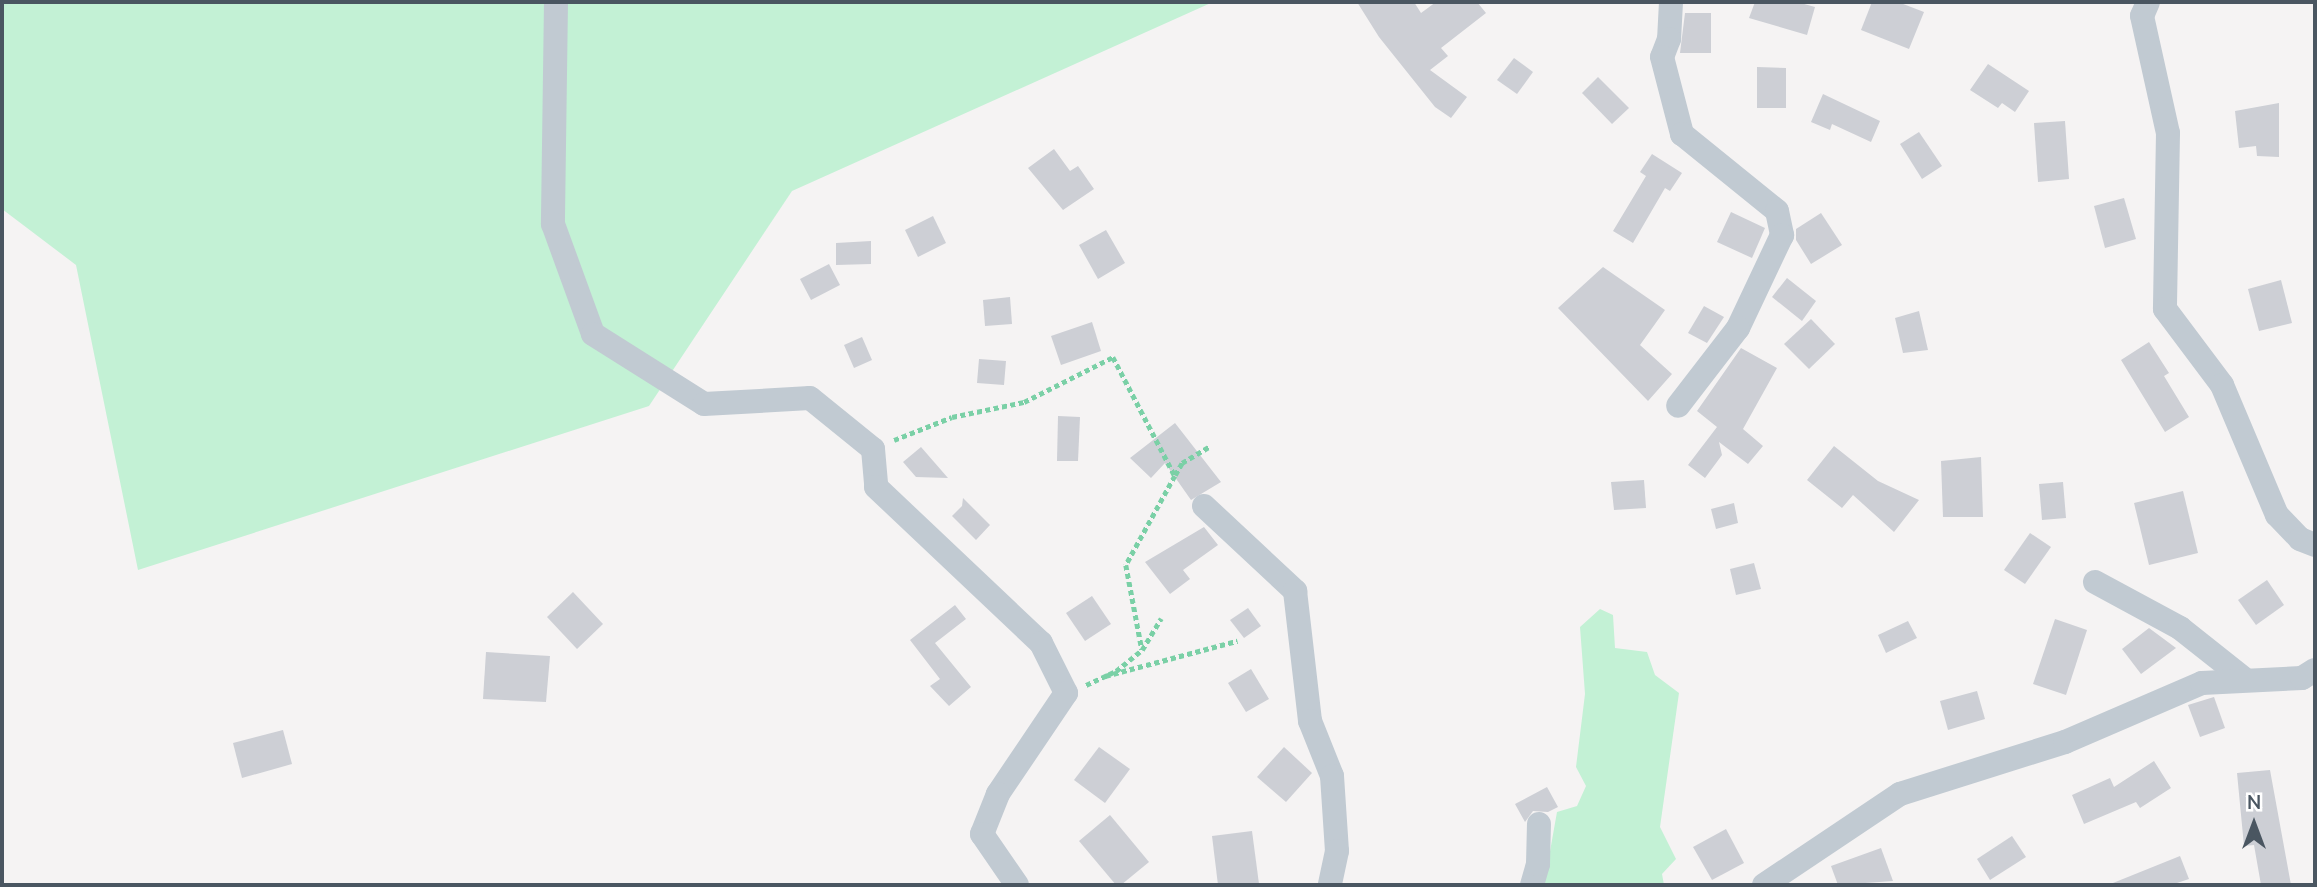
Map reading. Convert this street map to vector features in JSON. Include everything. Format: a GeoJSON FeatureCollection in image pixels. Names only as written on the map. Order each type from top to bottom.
{"type":"FeatureCollection","features":[{"type":"Feature","properties":{"kind":"street"},"geometry":{"type":"LineString","coordinates":[[556,2],[553,224],[593,334],[704,404],[810,398],[873,449],[876,487],[1041,643],[1066,693],[998,794],[982,834],[1017,885]]}},
{"type":"Feature","properties":{"kind":"street"},"geometry":{"type":"LineString","coordinates":[[1671,2],[1669,39],[1662,57],[1682,134],[1777,211],[1782,235],[1738,328],[1678,407]]}},
{"type":"Feature","properties":{"kind":"street"},"geometry":{"type":"LineString","coordinates":[[2148,2],[2143,16],[2168,133],[2165,309],[2222,385],[2277,515],[2300,539],[2315,545]]}},
{"type":"Feature","properties":{"kind":"street"},"geometry":{"type":"LineString","coordinates":[[1204,506],[1295,592],[1310,721],[1332,776],[1337,851],[1330,885]]}},
{"type":"Feature","properties":{"kind":"street"},"geometry":{"type":"LineString","coordinates":[[2095,582],[2180,628],[2243,678]]}},
{"type":"Feature","properties":{"kind":"street"},"geometry":{"type":"LineString","coordinates":[[1764,885],[1900,794],[2065,742],[2202,683],[2243,678],[2302,678],[2315,670]]}},
{"type":"Feature","properties":{"kind":"street"},"geometry":{"type":"LineString","coordinates":[[1532,885],[1538,864],[1539,824]]}},
{"type":"Feature","properties":{"kind":"path"},"geometry":{"type":"LineString","coordinates":[[873,449],[953,417],[1024,401],[1113,356],[1175,476]]}},
{"type":"Feature","properties":{"kind":"path"},"geometry":{"type":"LineString","coordinates":[[1142,650],[1126,565],[1182,463],[1209,447]]}},
{"type":"Feature","properties":{"kind":"path"},"geometry":{"type":"LineString","coordinates":[[1105,676],[1142,650],[1160,618]]}},
{"type":"Feature","properties":{"kind":"path"},"geometry":{"type":"LineString","coordinates":[[1066,693],[1105,676],[1237,640]]}},
{"type":"Feature","properties":{"kind":"green space"},"geometry":{"type":"Polygon","coordinates":[[[2,2],[1213,2],[792,191],[649,406],[138,570],[76,265],[2,209],[2,2]]]}},
{"type":"Feature","properties":{"kind":"green space"},"geometry":{"type":"Polygon","coordinates":[[[1600,609],[1613,615],[1615,648],[1647,652],[1655,675],[1679,693],[1660,827],[1676,859],[1662,874],[1664,885],[1544,885],[1557,812],[1577,806],[1586,786],[1576,767],[1585,694],[1580,627],[1600,609]]]}},
{"type":"Feature","properties":{"kind":"building"},"geometry":{"type":"Polygon","coordinates":[[[1357,2],[1414,2],[1421,13],[1436,2],[1477,2],[1486,13],[1441,48],[1448,56],[1430,70],[1467,97],[1451,118],[1435,107],[1379,37],[1357,2]]]}},
{"type":"Feature","properties":{"kind":"building"},"geometry":{"type":"Polygon","coordinates":[[[1755,2],[1797,2],[1815,7],[1807,35],[1749,18],[1755,2]]]}},
{"type":"Feature","properties":{"kind":"building"},"geometry":{"type":"Polygon","coordinates":[[[1872,2],[1898,2],[1924,12],[1909,49],[1861,30],[1872,2]]]}},
{"type":"Feature","properties":{"kind":"building"},"geometry":{"type":"Polygon","coordinates":[[[1685,13],[1711,13],[1711,53],[1680,53],[1685,13]]]}},
{"type":"Feature","properties":{"kind":"building"},"geometry":{"type":"Polygon","coordinates":[[[1514,58],[1533,72],[1517,94],[1497,80],[1514,58]]]}},
{"type":"Feature","properties":{"kind":"building"},"geometry":{"type":"Polygon","coordinates":[[[1988,64],[2029,91],[2015,112],[2002,103],[1998,108],[1970,90],[1988,64]]]}},
{"type":"Feature","properties":{"kind":"building"},"geometry":{"type":"Polygon","coordinates":[[[1757,67],[1786,68],[1786,108],[1757,108],[1757,67]]]}},
{"type":"Feature","properties":{"kind":"building"},"geometry":{"type":"Polygon","coordinates":[[[1598,77],[1629,108],[1612,124],[1582,93],[1598,77]]]}},
{"type":"Feature","properties":{"kind":"building"},"geometry":{"type":"Polygon","coordinates":[[[1823,94],[1880,121],[1871,142],[1832,124],[1830,130],[1811,122],[1823,94]]]}},
{"type":"Feature","properties":{"kind":"building"},"geometry":{"type":"Polygon","coordinates":[[[2279,103],[2279,157],[2257,156],[2256,146],[2239,148],[2235,111],[2279,103]]]}},
{"type":"Feature","properties":{"kind":"building"},"geometry":{"type":"Polygon","coordinates":[[[2065,121],[2069,179],[2038,182],[2034,123],[2065,121]]]}},
{"type":"Feature","properties":{"kind":"building"},"geometry":{"type":"Polygon","coordinates":[[[1919,132],[1942,166],[1922,179],[1900,144],[1919,132]]]}},
{"type":"Feature","properties":{"kind":"building"},"geometry":{"type":"Polygon","coordinates":[[[1054,149],[1070,171],[1078,166],[1094,189],[1063,210],[1028,168],[1054,149]]]}},
{"type":"Feature","properties":{"kind":"building"},"geometry":{"type":"Polygon","coordinates":[[[1652,154],[1682,173],[1670,191],[1665,188],[1633,243],[1613,231],[1646,176],[1640,172],[1652,154]]]}},
{"type":"Feature","properties":{"kind":"building"},"geometry":{"type":"Polygon","coordinates":[[[2124,198],[2136,239],[2105,248],[2094,206],[2124,198]]]}},
{"type":"Feature","properties":{"kind":"building"},"geometry":{"type":"Polygon","coordinates":[[[1731,212],[1765,228],[1752,258],[1717,242],[1731,212]]]}},
{"type":"Feature","properties":{"kind":"building"},"geometry":{"type":"Polygon","coordinates":[[[1821,213],[1842,245],[1811,264],[1796,240],[1796,229],[1821,213]]]}},
{"type":"Feature","properties":{"kind":"building"},"geometry":{"type":"Polygon","coordinates":[[[933,216],[946,243],[918,257],[905,230],[933,216]]]}},
{"type":"Feature","properties":{"kind":"building"},"geometry":{"type":"Polygon","coordinates":[[[1106,230],[1125,263],[1098,279],[1079,245],[1106,230]]]}},
{"type":"Feature","properties":{"kind":"building"},"geometry":{"type":"Polygon","coordinates":[[[871,241],[871,264],[836,265],[836,243],[871,241]]]}},
{"type":"Feature","properties":{"kind":"building"},"geometry":{"type":"Polygon","coordinates":[[[829,264],[840,285],[811,300],[800,279],[829,264]]]}},
{"type":"Feature","properties":{"kind":"building"},"geometry":{"type":"Polygon","coordinates":[[[1603,267],[1665,310],[1640,345],[1672,374],[1648,401],[1558,308],[1603,267]]]}},
{"type":"Feature","properties":{"kind":"building"},"geometry":{"type":"Polygon","coordinates":[[[1787,278],[1816,301],[1802,321],[1772,297],[1787,278]]]}},
{"type":"Feature","properties":{"kind":"building"},"geometry":{"type":"Polygon","coordinates":[[[2281,280],[2292,323],[2259,331],[2248,289],[2281,280]]]}},
{"type":"Feature","properties":{"kind":"building"},"geometry":{"type":"Polygon","coordinates":[[[1010,297],[1012,324],[985,326],[983,300],[1010,297]]]}},
{"type":"Feature","properties":{"kind":"building"},"geometry":{"type":"Polygon","coordinates":[[[1704,306],[1724,317],[1707,343],[1688,333],[1704,306]]]}},
{"type":"Feature","properties":{"kind":"building"},"geometry":{"type":"Polygon","coordinates":[[[1919,311],[1928,350],[1903,353],[1895,318],[1919,311]]]}},
{"type":"Feature","properties":{"kind":"building"},"geometry":{"type":"Polygon","coordinates":[[[1811,319],[1835,344],[1809,369],[1784,344],[1811,319]]]}},
{"type":"Feature","properties":{"kind":"building"},"geometry":{"type":"Polygon","coordinates":[[[1092,322],[1101,351],[1061,365],[1051,336],[1092,322]]]}},
{"type":"Feature","properties":{"kind":"building"},"geometry":{"type":"Polygon","coordinates":[[[862,337],[872,360],[854,368],[844,345],[862,337]]]}},
{"type":"Feature","properties":{"kind":"building"},"geometry":{"type":"Polygon","coordinates":[[[2149,342],[2169,373],[2164,376],[2189,417],[2165,432],[2121,360],[2149,342]]]}},
{"type":"Feature","properties":{"kind":"building"},"geometry":{"type":"Polygon","coordinates":[[[1741,348],[1777,368],[1743,429],[1763,446],[1748,464],[1719,442],[1722,455],[1705,478],[1688,465],[1717,427],[1697,411],[1741,348]]]}},
{"type":"Feature","properties":{"kind":"building"},"geometry":{"type":"Polygon","coordinates":[[[979,359],[1006,361],[1004,385],[977,383],[979,359]]]}},
{"type":"Feature","properties":{"kind":"building"},"geometry":{"type":"Polygon","coordinates":[[[1058,416],[1080,417],[1078,461],[1057,461],[1058,416]]]}},
{"type":"Feature","properties":{"kind":"building"},"geometry":{"type":"Polygon","coordinates":[[[1175,423],[1221,482],[1191,500],[1165,463],[1151,478],[1130,458],[1175,423]]]}},
{"type":"Feature","properties":{"kind":"building"},"geometry":{"type":"Polygon","coordinates":[[[1834,446],[1878,481],[1919,500],[1894,532],[1853,495],[1842,508],[1807,480],[1834,446]]]}},
{"type":"Feature","properties":{"kind":"building"},"geometry":{"type":"Polygon","coordinates":[[[921,447],[948,478],[916,477],[903,462],[921,447]]]}},
{"type":"Feature","properties":{"kind":"building"},"geometry":{"type":"Polygon","coordinates":[[[1981,457],[1983,517],[1943,517],[1941,461],[1981,457]]]}},
{"type":"Feature","properties":{"kind":"building"},"geometry":{"type":"Polygon","coordinates":[[[1644,480],[1646,508],[1614,510],[1611,482],[1644,480]]]}},
{"type":"Feature","properties":{"kind":"building"},"geometry":{"type":"Polygon","coordinates":[[[2063,482],[2066,518],[2042,520],[2039,484],[2063,482]]]}},
{"type":"Feature","properties":{"kind":"building"},"geometry":{"type":"Polygon","coordinates":[[[2183,491],[2198,553],[2149,565],[2134,503],[2183,491]]]}},
{"type":"Feature","properties":{"kind":"building"},"geometry":{"type":"Polygon","coordinates":[[[963,498],[990,525],[976,540],[952,516],[962,506],[963,498]]]}},
{"type":"Feature","properties":{"kind":"building"},"geometry":{"type":"Polygon","coordinates":[[[1734,503],[1738,523],[1716,529],[1711,509],[1734,503]]]}},
{"type":"Feature","properties":{"kind":"building"},"geometry":{"type":"Polygon","coordinates":[[[1204,527],[1218,545],[1183,570],[1190,579],[1170,594],[1145,562],[1204,527]]]}},
{"type":"Feature","properties":{"kind":"building"},"geometry":{"type":"Polygon","coordinates":[[[2030,533],[2051,547],[2025,584],[2004,570],[2030,533]]]}},
{"type":"Feature","properties":{"kind":"building"},"geometry":{"type":"Polygon","coordinates":[[[1754,563],[1761,589],[1736,595],[1730,569],[1754,563]]]}},
{"type":"Feature","properties":{"kind":"building"},"geometry":{"type":"Polygon","coordinates":[[[2267,580],[2284,605],[2256,625],[2238,600],[2267,580]]]}},
{"type":"Feature","properties":{"kind":"building"},"geometry":{"type":"Polygon","coordinates":[[[573,592],[603,624],[577,649],[547,617],[573,592]]]}},
{"type":"Feature","properties":{"kind":"building"},"geometry":{"type":"Polygon","coordinates":[[[1092,596],[1111,624],[1085,641],[1066,613],[1092,596]]]}},
{"type":"Feature","properties":{"kind":"building"},"geometry":{"type":"Polygon","coordinates":[[[955,605],[966,619],[935,643],[971,687],[949,706],[930,686],[940,679],[910,640],[955,605]]]}},
{"type":"Feature","properties":{"kind":"building"},"geometry":{"type":"Polygon","coordinates":[[[1248,608],[1261,626],[1244,638],[1230,620],[1248,608]]]}},
{"type":"Feature","properties":{"kind":"building"},"geometry":{"type":"Polygon","coordinates":[[[2055,619],[2087,630],[2066,695],[2033,684],[2055,619]]]}},
{"type":"Feature","properties":{"kind":"building"},"geometry":{"type":"Polygon","coordinates":[[[1908,621],[1917,638],[1886,653],[1878,635],[1908,621]]]}},
{"type":"Feature","properties":{"kind":"building"},"geometry":{"type":"Polygon","coordinates":[[[2149,628],[2176,648],[2141,674],[2122,649],[2149,628]]]}},
{"type":"Feature","properties":{"kind":"building"},"geometry":{"type":"Polygon","coordinates":[[[486,652],[550,656],[546,702],[483,699],[486,652]]]}},
{"type":"Feature","properties":{"kind":"building"},"geometry":{"type":"Polygon","coordinates":[[[1251,669],[1269,699],[1246,712],[1228,683],[1251,669]]]}},
{"type":"Feature","properties":{"kind":"building"},"geometry":{"type":"Polygon","coordinates":[[[1977,691],[1985,719],[1948,730],[1940,701],[1977,691]]]}},
{"type":"Feature","properties":{"kind":"building"},"geometry":{"type":"Polygon","coordinates":[[[2214,697],[2225,728],[2200,737],[2188,705],[2214,697]]]}},
{"type":"Feature","properties":{"kind":"building"},"geometry":{"type":"Polygon","coordinates":[[[283,730],[292,764],[242,778],[233,743],[283,730]]]}},
{"type":"Feature","properties":{"kind":"building"},"geometry":{"type":"Polygon","coordinates":[[[1099,747],[1130,769],[1105,803],[1074,780],[1099,747]]]}},
{"type":"Feature","properties":{"kind":"building"},"geometry":{"type":"Polygon","coordinates":[[[1284,747],[1312,773],[1286,802],[1257,777],[1284,747]]]}},
{"type":"Feature","properties":{"kind":"building"},"geometry":{"type":"Polygon","coordinates":[[[2154,761],[2171,788],[2140,808],[2136,802],[2084,824],[2072,795],[2110,778],[2114,787],[2154,761]]]}},
{"type":"Feature","properties":{"kind":"building"},"geometry":{"type":"Polygon","coordinates":[[[2270,770],[2291,885],[2261,885],[2254,845],[2244,846],[2237,773],[2270,770]]]}},
{"type":"Feature","properties":{"kind":"building"},"geometry":{"type":"Polygon","coordinates":[[[1547,787],[1558,807],[1548,812],[1533,811],[1525,822],[1515,804],[1547,787]]]}},
{"type":"Feature","properties":{"kind":"building"},"geometry":{"type":"Polygon","coordinates":[[[1110,815],[1149,862],[1121,885],[1116,885],[1079,841],[1110,815]]]}},
{"type":"Feature","properties":{"kind":"building"},"geometry":{"type":"Polygon","coordinates":[[[1726,829],[1744,863],[1712,880],[1693,847],[1726,829]]]}},
{"type":"Feature","properties":{"kind":"building"},"geometry":{"type":"Polygon","coordinates":[[[1252,831],[1259,884],[1218,885],[1212,836],[1252,831]]]}},
{"type":"Feature","properties":{"kind":"building"},"geometry":{"type":"Polygon","coordinates":[[[2012,836],[2026,857],[1990,880],[1977,859],[2012,836]]]}},
{"type":"Feature","properties":{"kind":"building"},"geometry":{"type":"Polygon","coordinates":[[[1881,848],[1893,881],[1838,885],[1831,866],[1881,848]]]}},
{"type":"Feature","properties":{"kind":"building"},"geometry":{"type":"Polygon","coordinates":[[[2180,856],[2189,879],[2171,885],[2108,885],[2180,856]]]}}]}
